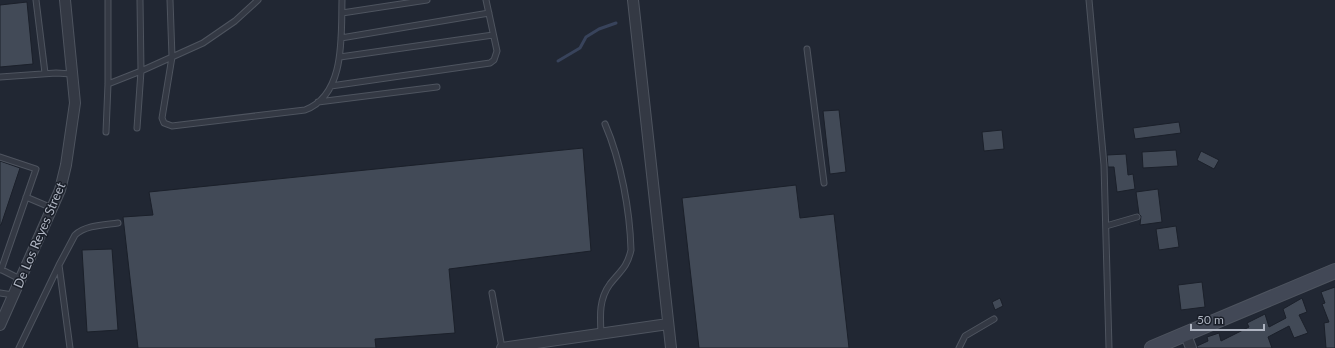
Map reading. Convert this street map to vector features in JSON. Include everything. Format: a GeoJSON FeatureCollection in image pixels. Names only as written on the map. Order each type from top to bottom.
{"type":"FeatureCollection","features":[{"type":"Feature","properties":{"kind":"main road"},"geometry":{"type":"LineString","coordinates":[[1152,348],[1189,342],[1335,271]]}},
{"type":"Feature","properties":{"kind":"street","name":"De Los Reyes Street"},"geometry":{"type":"LineString","coordinates":[[0,325],[60,190],[72,138],[75,104],[65,0]]}},
{"type":"Feature","properties":{"kind":"street"},"geometry":{"type":"LineString","coordinates":[[633,0],[671,348]]}},
{"type":"Feature","properties":{"kind":"street"},"geometry":{"type":"LineString","coordinates":[[502,348],[668,324]]}},
{"type":"Feature","properties":{"kind":"lane"},"geometry":{"type":"LineString","coordinates":[[36,0],[45,73]]}},
{"type":"Feature","properties":{"kind":"lane"},"geometry":{"type":"LineString","coordinates":[[106,132],[108,84],[108,0]]}},
{"type":"Feature","properties":{"kind":"lane"},"geometry":{"type":"LineString","coordinates":[[137,128],[141,71],[140,0]]}},
{"type":"Feature","properties":{"kind":"lane"},"geometry":{"type":"LineString","coordinates":[[170,0],[172,57],[162,118],[164,123],[168,126],[305,110],[318,102],[331,86],[336,75],[340,57],[342,0]]}},
{"type":"Feature","properties":{"kind":"lane"},"geometry":{"type":"LineString","coordinates":[[108,84],[203,44],[235,21],[258,0]]}},
{"type":"Feature","properties":{"kind":"lane"},"geometry":{"type":"LineString","coordinates":[[342,13],[427,0]]}},
{"type":"Feature","properties":{"kind":"lane"},"geometry":{"type":"LineString","coordinates":[[331,86],[490,63],[496,55],[486,0]]}},
{"type":"Feature","properties":{"kind":"lane"},"geometry":{"type":"LineString","coordinates":[[1089,0],[1104,165],[1109,348]]}},
{"type":"Feature","properties":{"kind":"lane"},"geometry":{"type":"LineString","coordinates":[[341,38],[489,13]]}},
{"type":"Feature","properties":{"kind":"lane"},"geometry":{"type":"LineString","coordinates":[[340,57],[493,35]]}},
{"type":"Feature","properties":{"kind":"lane"},"geometry":{"type":"LineString","coordinates":[[807,49],[824,183]]}},
{"type":"Feature","properties":{"kind":"lane"},"geometry":{"type":"LineString","coordinates":[[0,77],[45,73],[72,74]]}},
{"type":"Feature","properties":{"kind":"lane"},"geometry":{"type":"LineString","coordinates":[[318,102],[437,87]]}},
{"type":"Feature","properties":{"kind":"lane"},"geometry":{"type":"LineString","coordinates":[[601,333],[600,312],[604,296],[610,284],[624,269],[629,260],[631,250],[622,178],[614,148],[605,124]]}},
{"type":"Feature","properties":{"kind":"lane"},"geometry":{"type":"LineString","coordinates":[[0,157],[36,169],[0,269],[20,279]]}},
{"type":"Feature","properties":{"kind":"lane"},"geometry":{"type":"LineString","coordinates":[[26,197],[52,208]]}},
{"type":"Feature","properties":{"kind":"lane"},"geometry":{"type":"LineString","coordinates":[[1106,226],[1137,217]]}},
{"type":"Feature","properties":{"kind":"lane"},"geometry":{"type":"LineString","coordinates":[[19,348],[75,235],[78,232],[94,226],[118,223]]}},
{"type":"Feature","properties":{"kind":"lane"},"geometry":{"type":"LineString","coordinates":[[59,265],[70,348]]}},
{"type":"Feature","properties":{"kind":"lane"},"geometry":{"type":"LineString","coordinates":[[0,293],[13,295]]}},
{"type":"Feature","properties":{"kind":"lane"},"geometry":{"type":"LineString","coordinates":[[492,293],[502,348]]}},
{"type":"Feature","properties":{"kind":"lane"},"geometry":{"type":"LineString","coordinates":[[959,348],[965,336],[994,319]]}},
{"type":"Feature","properties":{"kind":"building"},"geometry":{"type":"Polygon","coordinates":[[[27,2],[33,64],[0,67],[0,5],[27,2]]]}},
{"type":"Feature","properties":{"kind":"building"},"geometry":{"type":"Polygon","coordinates":[[[839,110],[846,172],[830,174],[823,111],[839,110]]]}},
{"type":"Feature","properties":{"kind":"building"},"geometry":{"type":"Polygon","coordinates":[[[1179,122],[1181,133],[1135,139],[1133,128],[1179,122]]]}},
{"type":"Feature","properties":{"kind":"building"},"geometry":{"type":"Polygon","coordinates":[[[1002,130],[1004,149],[984,151],[982,132],[1002,130]]]}},
{"type":"Feature","properties":{"kind":"building"},"geometry":{"type":"Polygon","coordinates":[[[583,148],[591,251],[449,269],[455,333],[375,339],[376,348],[138,348],[123,217],[153,215],[149,192],[583,148]]]}},
{"type":"Feature","properties":{"kind":"building"},"geometry":{"type":"Polygon","coordinates":[[[1176,150],[1178,166],[1143,168],[1142,152],[1176,150]]]}},
{"type":"Feature","properties":{"kind":"building"},"geometry":{"type":"Polygon","coordinates":[[[1201,151],[1219,160],[1214,169],[1197,160],[1201,151]]]}},
{"type":"Feature","properties":{"kind":"building"},"geometry":{"type":"Polygon","coordinates":[[[1126,154],[1128,175],[1133,174],[1135,189],[1117,192],[1114,167],[1108,167],[1107,155],[1126,154]]]}},
{"type":"Feature","properties":{"kind":"building"},"geometry":{"type":"Polygon","coordinates":[[[0,161],[20,168],[1,225],[0,225],[0,161]]]}},
{"type":"Feature","properties":{"kind":"building"},"geometry":{"type":"Polygon","coordinates":[[[796,185],[800,218],[834,214],[849,348],[699,348],[682,198],[796,185]]]}},
{"type":"Feature","properties":{"kind":"building"},"geometry":{"type":"Polygon","coordinates":[[[1158,189],[1162,222],[1140,225],[1141,216],[1139,214],[1136,192],[1158,189]]]}},
{"type":"Feature","properties":{"kind":"building"},"geometry":{"type":"Polygon","coordinates":[[[1176,226],[1179,247],[1159,250],[1156,229],[1176,226]]]}},
{"type":"Feature","properties":{"kind":"building"},"geometry":{"type":"Polygon","coordinates":[[[112,249],[118,330],[87,332],[82,250],[112,249]]]}},
{"type":"Feature","properties":{"kind":"building"},"geometry":{"type":"Polygon","coordinates":[[[1202,282],[1205,307],[1181,310],[1178,285],[1202,282]]]}},
{"type":"Feature","properties":{"kind":"building"},"geometry":{"type":"Polygon","coordinates":[[[1335,287],[1335,348],[1326,348],[1324,323],[1329,322],[1322,304],[1325,303],[1321,292],[1335,287]]]}},
{"type":"Feature","properties":{"kind":"building"},"geometry":{"type":"Polygon","coordinates":[[[1000,298],[1003,306],[995,310],[992,302],[1000,298]]]}},
{"type":"Feature","properties":{"kind":"building"},"geometry":{"type":"Polygon","coordinates":[[[1302,298],[1307,312],[1299,315],[1308,333],[1294,338],[1289,326],[1268,337],[1272,348],[1197,348],[1197,346],[1208,341],[1207,337],[1219,333],[1221,341],[1249,327],[1247,323],[1265,314],[1269,327],[1286,318],[1283,309],[1302,298]]]}},
{"type":"Feature","properties":{"kind":"waterway"},"geometry":{"type":"LineString","coordinates":[[558,61],[580,48],[586,37],[599,29],[616,23]]}}]}
